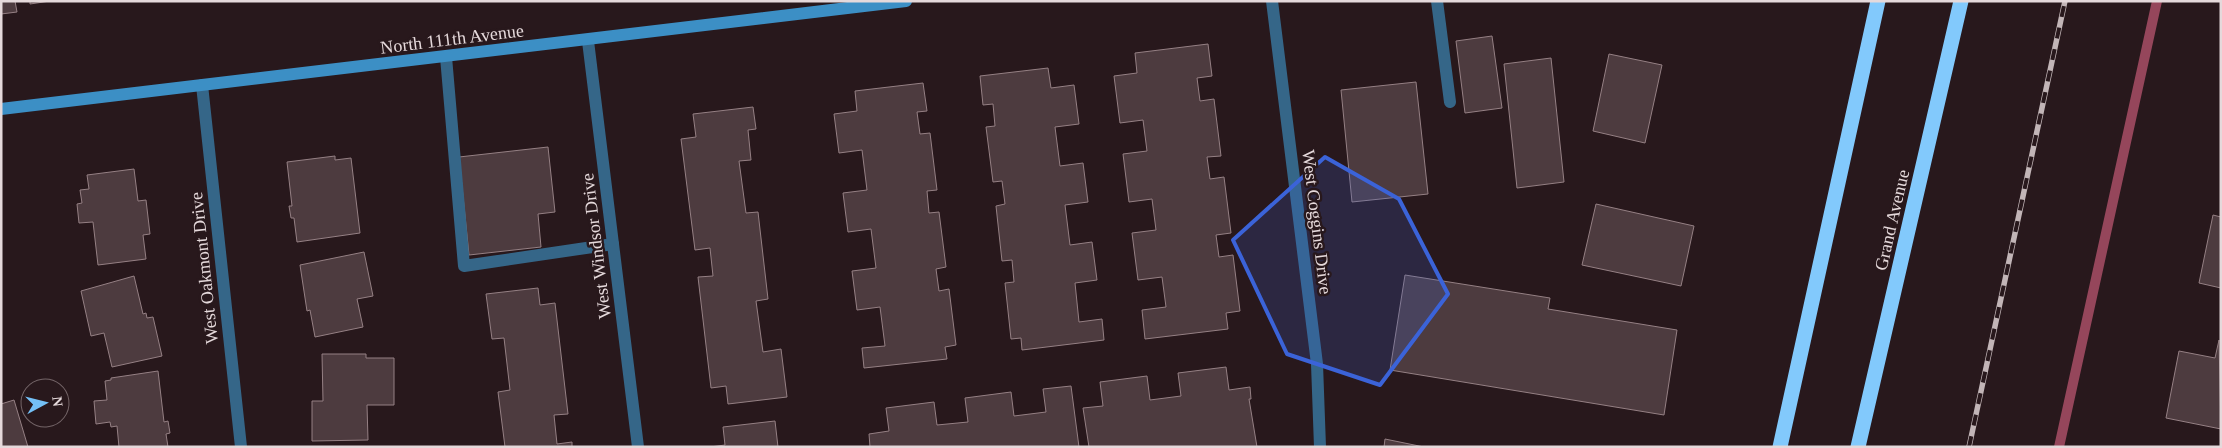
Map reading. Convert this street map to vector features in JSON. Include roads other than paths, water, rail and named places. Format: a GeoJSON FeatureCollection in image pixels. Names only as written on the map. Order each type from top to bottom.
{"type":"FeatureCollection","features":[{"type":"Feature","properties":{"kind":"highway"},"geometry":{"type":"LineString","coordinates":[[1780,447],[1878,1]]}},
{"type":"Feature","properties":{"kind":"highway","name":"Grand Avenue"},"geometry":{"type":"LineString","coordinates":[[1858,447],[1961,1]]}},
{"type":"Feature","properties":{"kind":"street","name":"West Coggins Drive"},"geometry":{"type":"LineString","coordinates":[[1272,1],[1317,364],[1320,447]]}},
{"type":"Feature","properties":{"kind":"street"},"geometry":{"type":"LineString","coordinates":[[1437,1],[1450,102]]}},
{"type":"Feature","properties":{"kind":"street","name":"North 111th Avenue"},"geometry":{"type":"LineString","coordinates":[[1,110],[901,2]]}},
{"type":"Feature","properties":{"kind":"street","name":"West Windsor Drive"},"geometry":{"type":"LineString","coordinates":[[588,41],[638,447]]}},
{"type":"Feature","properties":{"kind":"street"},"geometry":{"type":"LineString","coordinates":[[446,57],[464,266],[613,244]]}},
{"type":"Feature","properties":{"kind":"street","name":"West Oakmont Drive"},"geometry":{"type":"LineString","coordinates":[[202,85],[241,447]]}},
{"type":"Feature","properties":{"kind":"waterway"},"geometry":{"type":"LineString","coordinates":[[2059,447],[2157,1]]}},
{"type":"Feature","properties":{"kind":"railway"},"geometry":{"type":"LineString","coordinates":[[1969,447],[2065,1]]}}]}
